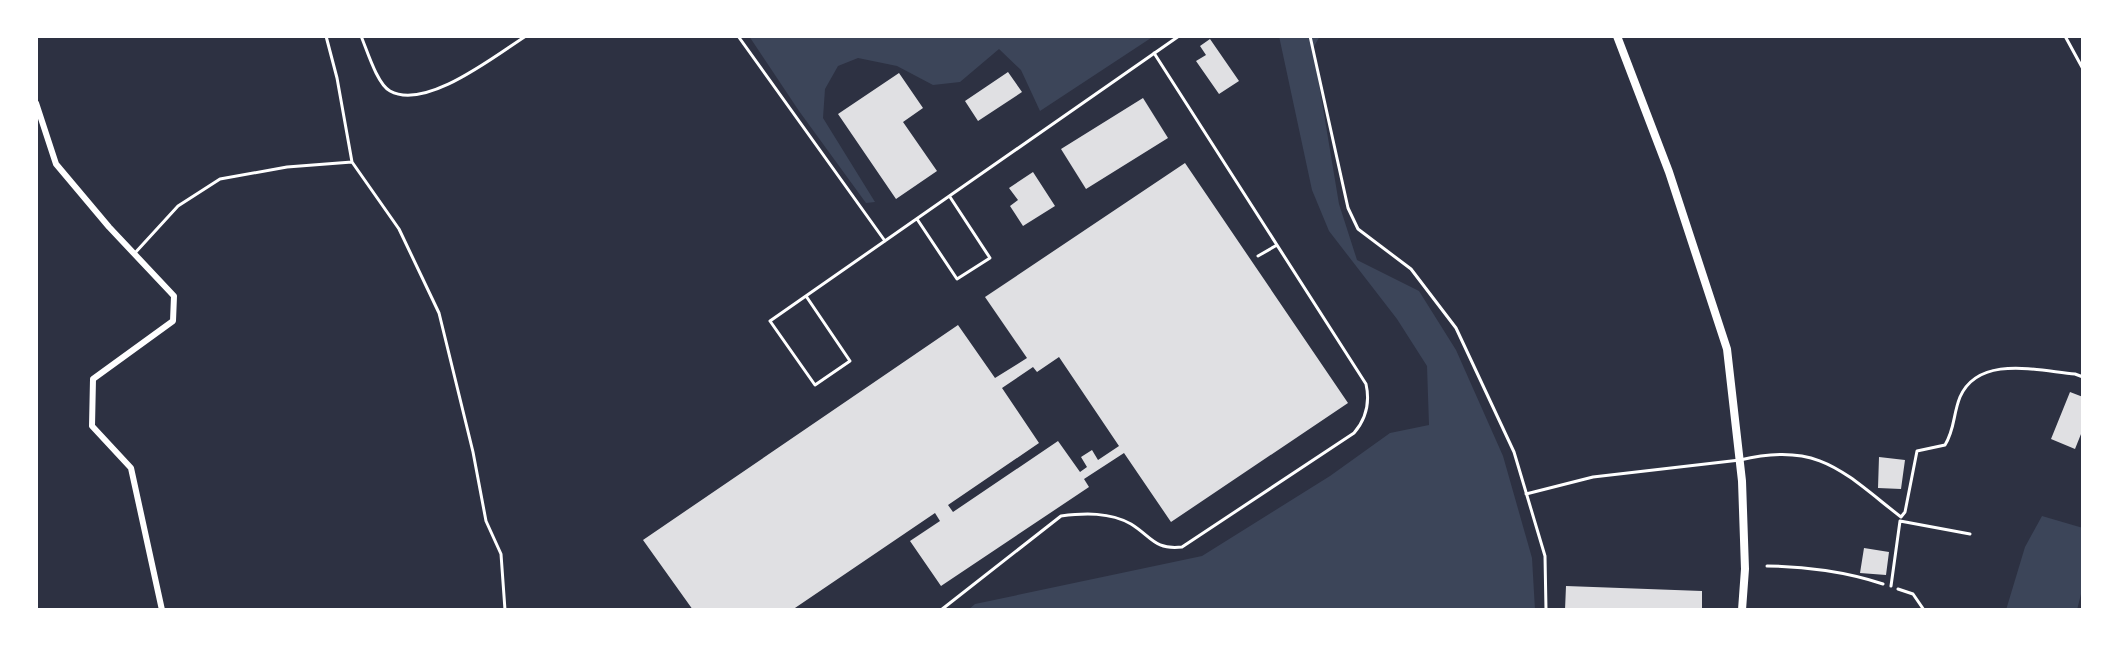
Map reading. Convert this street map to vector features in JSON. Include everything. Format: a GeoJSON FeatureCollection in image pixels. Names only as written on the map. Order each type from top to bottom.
{"type":"FeatureCollection","features":[{"type":"Feature","properties":{"kind":"street"},"geometry":{"type":"LineString","coordinates":[[1617,36],[1669,172],[1727,349],[1740,460],[1745,569],[1742,610]]}},
{"type":"Feature","properties":{"kind":"street"},"geometry":{"type":"LineString","coordinates":[[36,103],[39,122],[56,164],[174,296],[173,321],[93,379],[92,426],[131,468],[162,610]]}},
{"type":"Feature","properties":{"kind":"lane"},"geometry":{"type":"LineString","coordinates":[[326,36],[352,162],[399,229],[439,313],[473,452],[486,521],[501,554],[505,610]]}},
{"type":"Feature","properties":{"kind":"lane"},"geometry":{"type":"LineString","coordinates":[[361,36],[382,84],[391,92],[407,95],[449,85],[526,36]]}},
{"type":"Feature","properties":{"kind":"lane"},"geometry":{"type":"LineString","coordinates":[[738,36],[885,241]]}},
{"type":"Feature","properties":{"kind":"lane"},"geometry":{"type":"LineString","coordinates":[[806,296],[850,361],[815,385],[770,321],[1179,36]]}},
{"type":"Feature","properties":{"kind":"lane"},"geometry":{"type":"LineString","coordinates":[[1310,36],[1348,208],[1358,229],[1411,269],[1456,328],[1514,452],[1545,556],[1546,610]]}},
{"type":"Feature","properties":{"kind":"lane"},"geometry":{"type":"LineString","coordinates":[[941,610],[1061,516],[1085,513],[1113,517],[1131,524],[1151,541],[1167,548],[1182,547],[1354,433],[1363,422],[1367,406],[1366,384],[1154,53]]}},
{"type":"Feature","properties":{"kind":"lane"},"geometry":{"type":"LineString","coordinates":[[134,254],[178,206],[220,179],[287,167],[352,162]]}},
{"type":"Feature","properties":{"kind":"lane"},"geometry":{"type":"LineString","coordinates":[[917,219],[957,279],[990,258],[949,196]]}},
{"type":"Feature","properties":{"kind":"lane"},"geometry":{"type":"LineString","coordinates":[[1258,256],[1277,245]]}},
{"type":"Feature","properties":{"kind":"lane"},"geometry":{"type":"LineString","coordinates":[[1891,586],[1901,519],[1917,451],[1945,445],[1954,432],[1960,398],[1971,381],[1996,368],[2083,377]]}},
{"type":"Feature","properties":{"kind":"lane"},"geometry":{"type":"LineString","coordinates":[[1526,494],[1593,477],[1740,460],[1764,454],[1794,454],[1824,460],[1901,519],[1970,534]]}},
{"type":"Feature","properties":{"kind":"path"},"geometry":{"type":"LineString","coordinates":[[2065,36],[2083,69]]}},
{"type":"Feature","properties":{"kind":"path"},"geometry":{"type":"LineString","coordinates":[[1767,566],[1867,579],[1913,594],[1924,610]]}},
{"type":"Feature","properties":{"kind":"shaded area"},"geometry":{"type":"Polygon","coordinates":[[[749,36],[1154,36],[1040,111],[1021,70],[999,49],[960,82],[933,85],[897,66],[858,58],[838,66],[825,89],[823,118],[875,202],[866,203],[749,36]]]}},
{"type":"Feature","properties":{"kind":"shaded area"},"geometry":{"type":"Polygon","coordinates":[[[1279,36],[1320,36],[1313,48],[1339,204],[1357,260],[1419,291],[1456,350],[1503,456],[1532,558],[1535,610],[968,610],[975,604],[1202,556],[1330,476],[1390,433],[1429,425],[1427,366],[1397,319],[1329,231],[1312,190],[1279,36]]]}},
{"type":"Feature","properties":{"kind":"shaded area"},"geometry":{"type":"Polygon","coordinates":[[[2042,516],[2083,528],[2083,586],[2077,610],[2006,610],[2025,547],[2042,516]]]}},
{"type":"Feature","properties":{"kind":"building"},"geometry":{"type":"Polygon","coordinates":[[[1210,39],[1239,81],[1219,94],[1196,61],[1206,55],[1200,46],[1210,39]]]}},
{"type":"Feature","properties":{"kind":"building"},"geometry":{"type":"Polygon","coordinates":[[[1008,72],[1022,92],[978,121],[965,101],[1008,72]]]}},
{"type":"Feature","properties":{"kind":"building"},"geometry":{"type":"Polygon","coordinates":[[[899,73],[923,108],[903,122],[937,171],[896,199],[838,114],[899,73]]]}},
{"type":"Feature","properties":{"kind":"building"},"geometry":{"type":"Polygon","coordinates":[[[1143,98],[1168,138],[1086,189],[1061,149],[1143,98]]]}},
{"type":"Feature","properties":{"kind":"building"},"geometry":{"type":"Polygon","coordinates":[[[1185,163],[1348,403],[1171,522],[1124,453],[1084,479],[1089,487],[941,586],[910,541],[940,521],[935,513],[792,610],[693,610],[643,540],[958,325],[995,378],[1027,358],[985,297],[1185,163]],[[1059,357],[1037,372],[1033,367],[1002,388],[1039,443],[948,505],[953,512],[1058,441],[1080,472],[1087,467],[1081,457],[1092,450],[1098,460],[1119,446],[1059,357]]]}},
{"type":"Feature","properties":{"kind":"building"},"geometry":{"type":"Polygon","coordinates":[[[1033,172],[1055,206],[1023,226],[1010,206],[1018,200],[1009,188],[1033,172]]]}},
{"type":"Feature","properties":{"kind":"building"},"geometry":{"type":"Polygon","coordinates":[[[2070,392],[2083,397],[2083,429],[2075,449],[2051,439],[2070,392]]]}},
{"type":"Feature","properties":{"kind":"building"},"geometry":{"type":"Polygon","coordinates":[[[1879,457],[1905,460],[1901,489],[1878,488],[1879,457]]]}},
{"type":"Feature","properties":{"kind":"building"},"geometry":{"type":"Polygon","coordinates":[[[1864,548],[1889,552],[1886,575],[1860,573],[1864,548]]]}},
{"type":"Feature","properties":{"kind":"building"},"geometry":{"type":"Polygon","coordinates":[[[1566,586],[1702,591],[1702,610],[1565,610],[1566,586]]]}}]}
